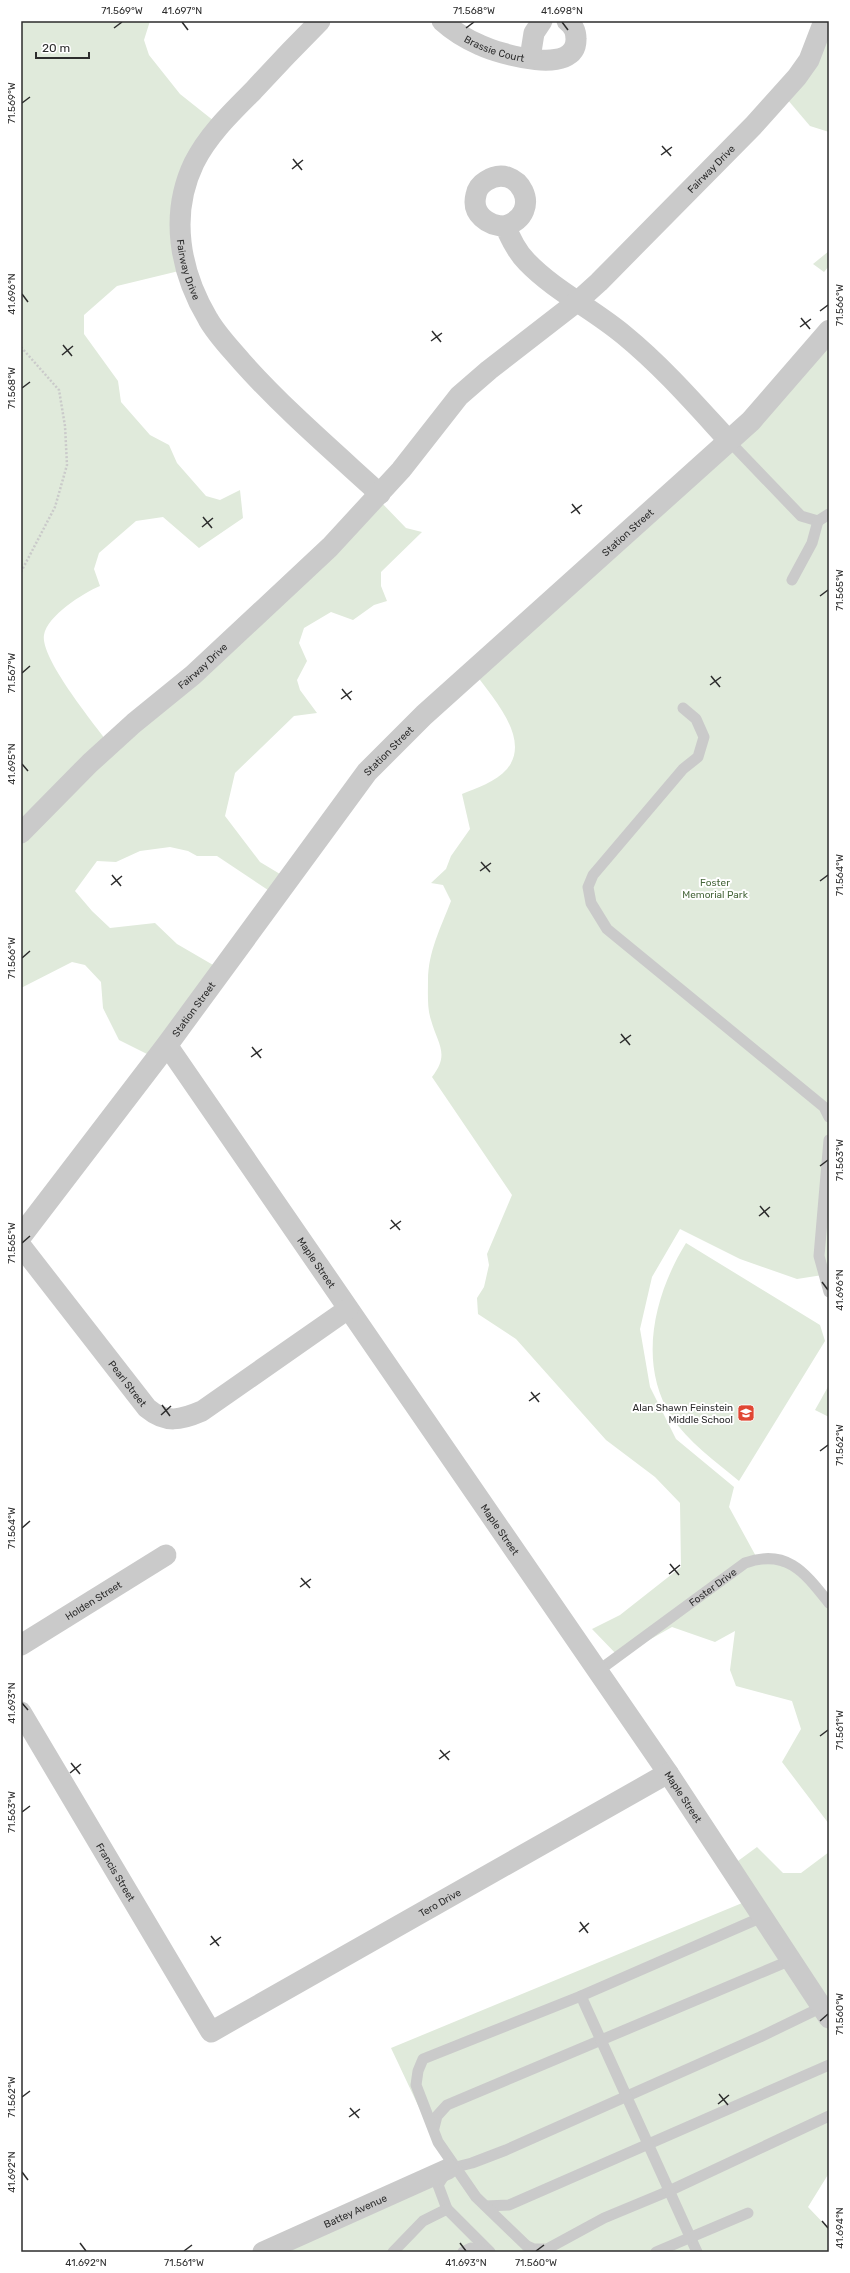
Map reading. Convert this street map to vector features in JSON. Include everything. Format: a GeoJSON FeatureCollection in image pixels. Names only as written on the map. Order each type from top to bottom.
{"type":"FeatureCollection","features":[{"type":"Feature","properties":{"kind":"street","name":"Fairway Drive"},"geometry":{"type":"LineString","coordinates":[[320,21],[210,137],[194,164],[185,192],[180,223],[182,256],[193,290],[209,320],[231,349],[280,402],[380,494]]}},
{"type":"Feature","properties":{"kind":"street","name":"Brassie Court"},"geometry":{"type":"LineString","coordinates":[[442,21],[462,36],[499,53],[530,58],[558,60],[570,54],[575,47],[576,38],[574,29],[567,21]]}},
{"type":"Feature","properties":{"kind":"street","name":"Brassie Court"},"geometry":{"type":"LineString","coordinates":[[530,58],[534,33],[542,21]]}},
{"type":"Feature","properties":{"kind":"street","name":"Fairway Drive"},"geometry":{"type":"LineString","coordinates":[[21,833],[90,763],[134,723],[193,675],[330,547],[401,470],[460,396],[495,365],[578,301],[784,93],[809,60],[824,21]]}},
{"type":"Feature","properties":{"kind":"street"},"geometry":{"type":"LineString","coordinates":[[505,226],[514,245],[526,261],[538,272],[652,358],[728,441]]}},
{"type":"Feature","properties":{"kind":"street","name":"Station Street"},"geometry":{"type":"LineString","coordinates":[[21,1236],[166,1045],[367,772],[424,714],[751,421],[829,331]]}},
{"type":"Feature","properties":{"kind":"street","name":"Maple Street"},"geometry":{"type":"LineString","coordinates":[[166,1045],[668,1773],[825,2013]]}},
{"type":"Feature","properties":{"kind":"street","name":"Pearl Street"},"geometry":{"type":"LineString","coordinates":[[21,1246],[147,1408],[154,1414],[169,1420],[180,1419],[202,1411],[348,1309]]}},
{"type":"Feature","properties":{"kind":"street","name":"Holden Street"},"geometry":{"type":"LineString","coordinates":[[21,1645],[166,1555]]}},
{"type":"Feature","properties":{"kind":"street","name":"Francis Street"},"geometry":{"type":"LineString","coordinates":[[21,1712],[211,2032]]}},
{"type":"Feature","properties":{"kind":"street","name":"Tero Drive"},"geometry":{"type":"LineString","coordinates":[[211,2032],[668,1773]]}},
{"type":"Feature","properties":{"kind":"street","name":"Battey Avenue"},"geometry":{"type":"LineString","coordinates":[[263,2252],[454,2169]]}},
{"type":"Feature","properties":{"kind":"lane"},"geometry":{"type":"LineString","coordinates":[[728,441],[801,516],[818,521]]}},
{"type":"Feature","properties":{"kind":"lane"},"geometry":{"type":"LineString","coordinates":[[792,580],[812,542],[818,521],[829,514]]}},
{"type":"Feature","properties":{"kind":"lane"},"geometry":{"type":"LineString","coordinates":[[683,708],[696,719],[704,737],[698,757],[683,769],[593,875],[588,887],[591,903],[607,929],[824,1107],[829,1117]]}},
{"type":"Feature","properties":{"kind":"lane"},"geometry":{"type":"LineString","coordinates":[[829,1140],[819,1256],[829,1292]]}},
{"type":"Feature","properties":{"kind":"lane","name":"Foster Drive"},"geometry":{"type":"LineString","coordinates":[[598,1672],[745,1563],[759,1558],[775,1558],[790,1563],[806,1574],[829,1603]]}},
{"type":"Feature","properties":{"kind":"lane"},"geometry":{"type":"LineString","coordinates":[[762,1917],[581,1996],[423,2059],[418,2071],[416,2085],[434,2128],[438,2142],[454,2169],[486,2206],[529,2248],[534,2249],[547,2249],[604,2218],[669,2191],[829,2116]]}},
{"type":"Feature","properties":{"kind":"lane"},"geometry":{"type":"LineString","coordinates":[[434,2128],[437,2116],[447,2105],[791,1960]]}},
{"type":"Feature","properties":{"kind":"lane"},"geometry":{"type":"LineString","coordinates":[[581,1996],[696,2252]]}},
{"type":"Feature","properties":{"kind":"lane"},"geometry":{"type":"LineString","coordinates":[[489,2252],[447,2209],[438,2185],[454,2169],[472,2163],[760,2037],[825,2013]]}},
{"type":"Feature","properties":{"kind":"lane"},"geometry":{"type":"LineString","coordinates":[[486,2206],[509,2205],[829,2065]]}},
{"type":"Feature","properties":{"kind":"lane"},"geometry":{"type":"LineString","coordinates":[[393,2252],[423,2221],[447,2209]]}},
{"type":"Feature","properties":{"kind":"lane"},"geometry":{"type":"LineString","coordinates":[[656,2252],[748,2213]]}},
{"type":"Feature","properties":{"kind":"lane"},"geometry":{"type":"LineString","coordinates":[[463,2252],[471,2248],[484,2249],[489,2252]]}},
{"type":"Feature","properties":{"kind":"path"},"geometry":{"type":"LineString","coordinates":[[21,347],[59,390],[65,426],[67,465],[55,507],[21,572]]}},
{"type":"Feature","properties":{"kind":"green space"},"geometry":{"type":"Polygon","coordinates":[[[21,21],[150,21],[144,40],[149,55],[180,94],[219,125],[195,164],[183,270],[117,286],[84,315],[84,334],[118,381],[121,402],[150,435],[169,445],[177,463],[206,496],[220,500],[240,490],[243,518],[199,548],[163,517],[136,521],[99,553],[94,569],[100,586],[84,594],[67,606],[52,620],[47,628],[44,635],[45,645],[50,659],[69,691],[109,744],[378,499],[406,528],[422,532],[381,572],[381,586],[387,601],[374,605],[353,620],[331,612],[304,628],[299,643],[307,661],[297,680],[300,690],[317,713],[294,716],[235,773],[225,816],[260,862],[290,880],[274,894],[217,856],[197,856],[188,851],[170,847],[140,851],[116,862],[97,861],[75,891],[92,911],[110,928],[155,923],[177,944],[220,969],[153,1057],[119,1040],[103,1008],[101,982],[85,965],[72,962],[21,988],[21,21]]]}},
{"type":"Feature","properties":{"kind":"green space"},"geometry":{"type":"Polygon","coordinates":[[[829,36],[829,132],[810,126],[787,99],[829,36]]]}},
{"type":"Feature","properties":{"kind":"green space"},"geometry":{"type":"Polygon","coordinates":[[[829,251],[829,266],[824,272],[813,264],[829,251]]]}},
{"type":"Feature","properties":{"kind":"green space","name":"Foster Memorial Park"},"geometry":{"type":"Polygon","coordinates":[[[829,333],[829,1274],[797,1279],[740,1259],[680,1229],[652,1277],[640,1329],[650,1387],[676,1439],[734,1487],[729,1507],[758,1560],[787,1565],[829,1606],[829,1824],[782,1762],[801,1729],[792,1701],[736,1686],[730,1670],[735,1631],[715,1642],[672,1627],[619,1657],[592,1629],[620,1615],[681,1567],[680,1503],[655,1477],[606,1440],[516,1339],[478,1314],[477,1298],[484,1287],[489,1265],[487,1254],[512,1195],[432,1077],[440,1062],[441,1049],[430,1016],[428,995],[430,960],[451,901],[443,885],[431,883],[446,869],[451,856],[470,829],[462,794],[486,784],[502,774],[507,769],[513,757],[515,745],[507,719],[474,672],[829,333]]]}},
{"type":"Feature","properties":{"kind":"green space"},"geometry":{"type":"Polygon","coordinates":[[[686,1243],[820,1325],[825,1341],[739,1481],[702,1451],[685,1434],[671,1416],[661,1395],[655,1373],[653,1351],[654,1328],[659,1305],[675,1263],[686,1243]]]}},
{"type":"Feature","properties":{"kind":"green space"},"geometry":{"type":"Polygon","coordinates":[[[829,1385],[829,1417],[815,1410],[829,1385]]]}},
{"type":"Feature","properties":{"kind":"green space"},"geometry":{"type":"Polygon","coordinates":[[[757,1847],[783,1873],[801,1873],[829,1852],[829,2173],[808,2207],[829,2229],[829,2252],[256,2252],[448,2169],[391,2048],[747,1901],[727,1869],[757,1847]]]}},
{"type":"Feature","properties":{"kind":"place","name":"Alan Shawn Feinstein Middle School"},"geometry":{"type":"Point","coordinates":[746,1413]}}]}
